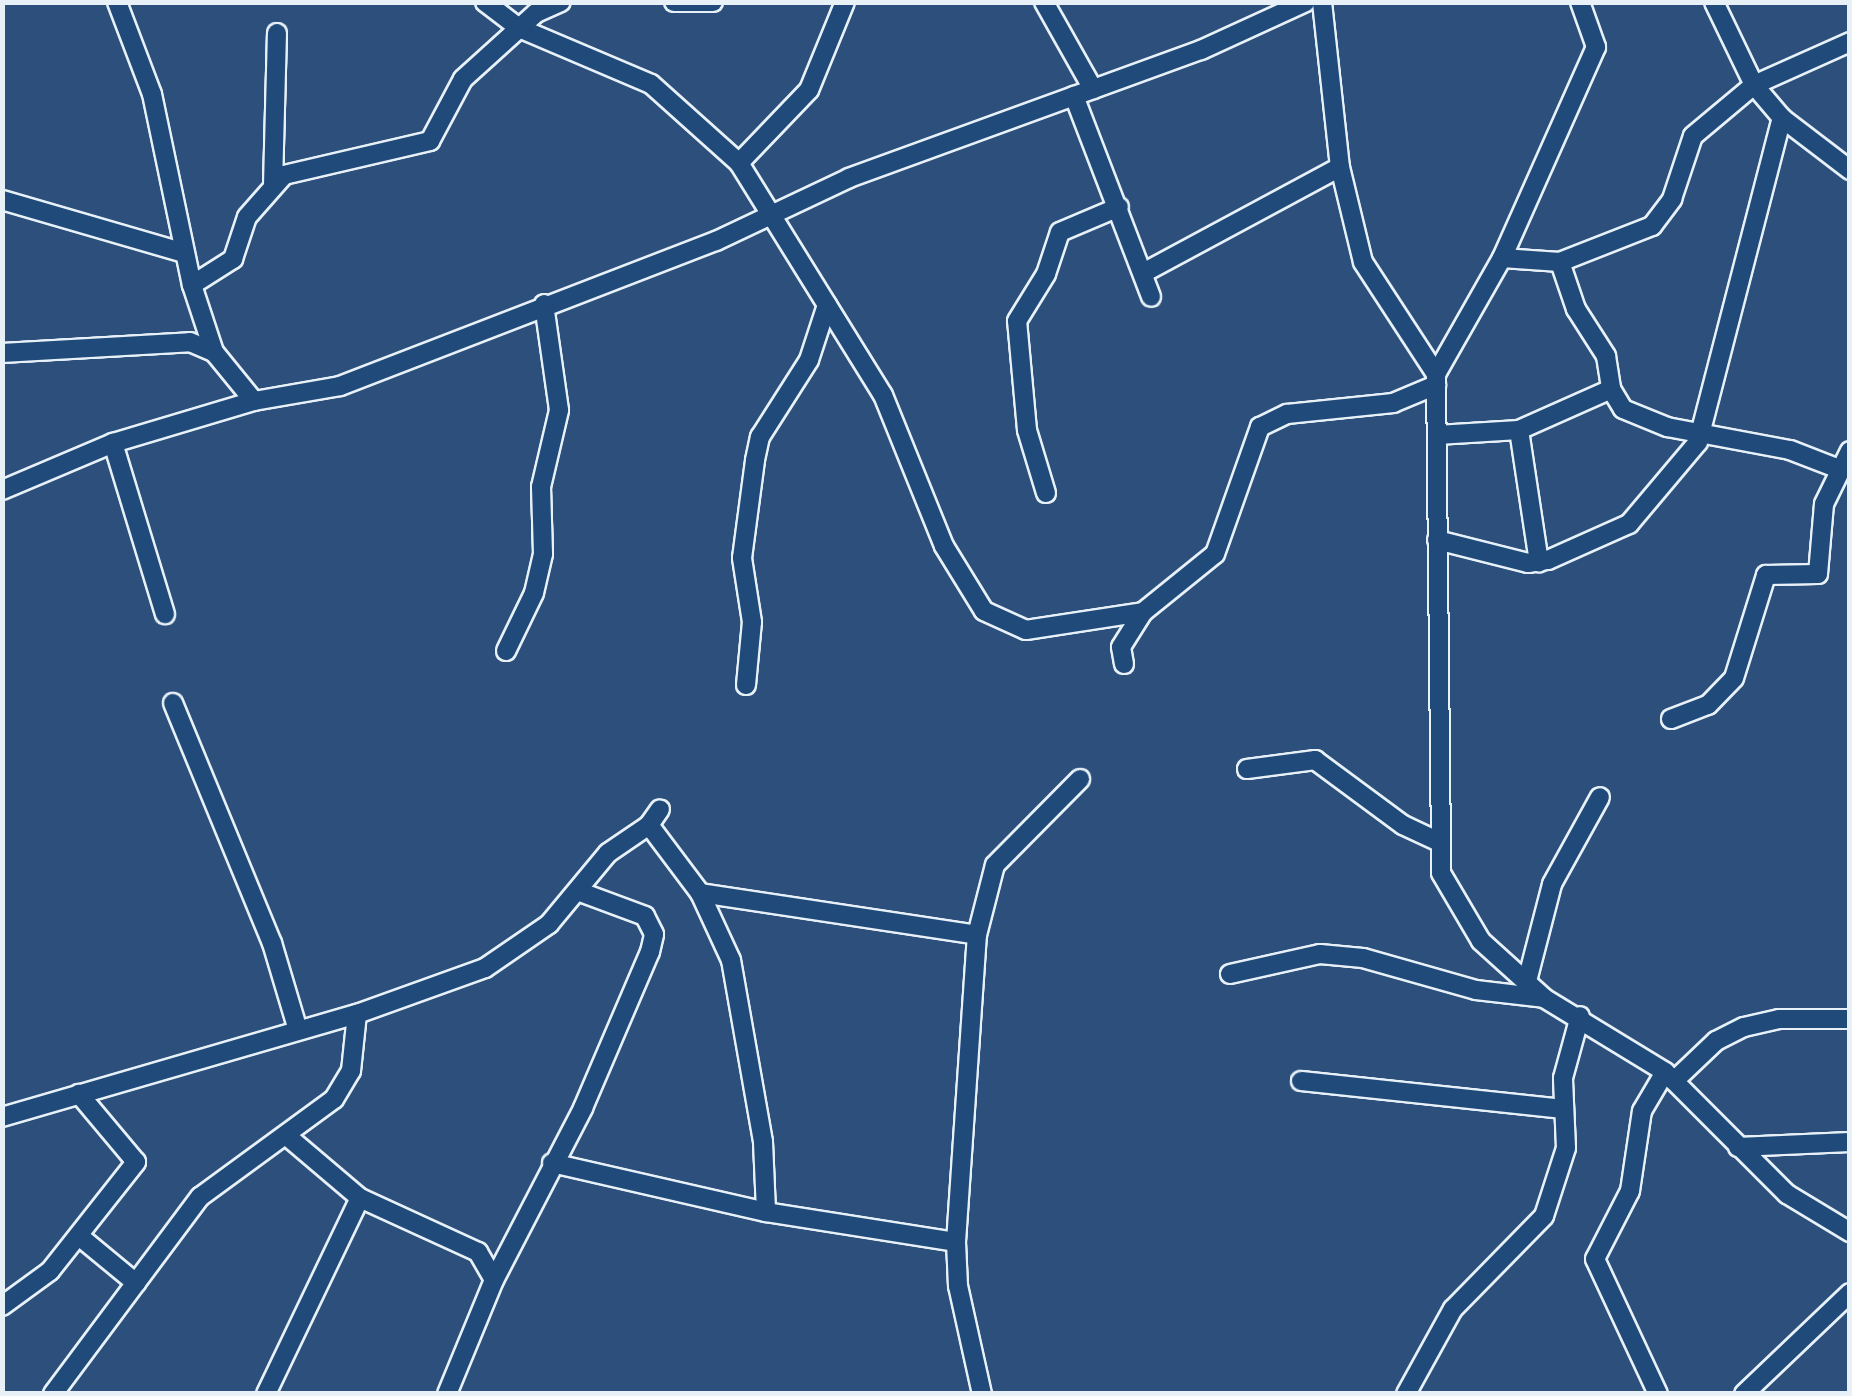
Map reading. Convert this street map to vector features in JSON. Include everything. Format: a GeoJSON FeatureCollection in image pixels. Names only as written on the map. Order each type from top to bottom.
{"type":"FeatureCollection","features":[{"type":"Feature","properties":{"kind":"street"},"geometry":{"type":"LineString","coordinates":[[117,2],[152,94],[184,253],[214,352],[254,401]]}},
{"type":"Feature","properties":{"kind":"street"},"geometry":{"type":"LineString","coordinates":[[484,2],[519,28],[651,84],[740,163],[775,212],[883,395],[944,546],[984,611],[1026,630],[1143,612]]}},
{"type":"Feature","properties":{"kind":"street"},"geometry":{"type":"LineString","coordinates":[[192,284],[233,259],[247,217],[273,185],[300,168],[430,141],[453,90],[519,28],[561,2]]}},
{"type":"Feature","properties":{"kind":"street"},"geometry":{"type":"LineString","coordinates":[[674,2],[713,2]]}},
{"type":"Feature","properties":{"kind":"street"},"geometry":{"type":"LineString","coordinates":[[740,163],[808,90],[845,2]]}},
{"type":"Feature","properties":{"kind":"street"},"geometry":{"type":"LineString","coordinates":[[1044,2],[1094,89]]}},
{"type":"Feature","properties":{"kind":"street"},"geometry":{"type":"LineString","coordinates":[[2,490],[114,443],[254,401],[340,386],[544,304],[716,241],[775,212],[1306,2]]}},
{"type":"Feature","properties":{"kind":"street"},"geometry":{"type":"LineString","coordinates":[[1322,2],[1340,166],[1363,262],[1436,379]]}},
{"type":"Feature","properties":{"kind":"street"},"geometry":{"type":"LineString","coordinates":[[1544,998],[1481,941],[1458,908],[1442,873],[1438,841],[1436,379],[1502,258],[1596,47],[1580,2]]}},
{"type":"Feature","properties":{"kind":"street"},"geometry":{"type":"LineString","coordinates":[[1714,2],[1754,85],[1782,118],[1850,170]]}},
{"type":"Feature","properties":{"kind":"street"},"geometry":{"type":"LineString","coordinates":[[273,185],[277,33]]}},
{"type":"Feature","properties":{"kind":"street"},"geometry":{"type":"LineString","coordinates":[[1502,258],[1560,262],[1652,226],[1672,199],[1684,149],[1754,85],[1850,42]]}},
{"type":"Feature","properties":{"kind":"street"},"geometry":{"type":"LineString","coordinates":[[1074,96],[1151,297]]}},
{"type":"Feature","properties":{"kind":"street"},"geometry":{"type":"LineString","coordinates":[[1437,540],[1539,563],[1629,524],[1704,432],[1716,353],[1782,118]]}},
{"type":"Feature","properties":{"kind":"street"},"geometry":{"type":"LineString","coordinates":[[1144,272],[1340,166]]}},
{"type":"Feature","properties":{"kind":"street"},"geometry":{"type":"LineString","coordinates":[[2,200],[184,253]]}},
{"type":"Feature","properties":{"kind":"street"},"geometry":{"type":"LineString","coordinates":[[1046,493],[1027,430],[1017,320],[1046,274],[1060,232],[1119,208]]}},
{"type":"Feature","properties":{"kind":"street"},"geometry":{"type":"LineString","coordinates":[[1560,262],[1576,310],[1606,356],[1612,389],[1623,409],[1643,420],[1790,450],[1840,469]]}},
{"type":"Feature","properties":{"kind":"street"},"geometry":{"type":"LineString","coordinates":[[506,651],[534,593],[543,554],[541,487],[559,410],[544,304]]}},
{"type":"Feature","properties":{"kind":"street"},"geometry":{"type":"LineString","coordinates":[[746,685],[752,622],[742,558],[755,460],[760,437],[809,360],[827,304]]}},
{"type":"Feature","properties":{"kind":"street"},"geometry":{"type":"LineString","coordinates":[[2,354],[150,341],[214,352]]}},
{"type":"Feature","properties":{"kind":"street"},"geometry":{"type":"LineString","coordinates":[[1124,664],[1121,647],[1143,612],[1215,554],[1260,428],[1287,414],[1393,403],[1436,379]]}},
{"type":"Feature","properties":{"kind":"street"},"geometry":{"type":"LineString","coordinates":[[1436,435],[1519,430],[1612,389]]}},
{"type":"Feature","properties":{"kind":"street"},"geometry":{"type":"LineString","coordinates":[[1519,430],[1539,563]]}},
{"type":"Feature","properties":{"kind":"street"},"geometry":{"type":"LineString","coordinates":[[114,443],[165,614]]}},
{"type":"Feature","properties":{"kind":"street"},"geometry":{"type":"LineString","coordinates":[[1671,719],[1723,694],[1766,574],[1818,574],[1824,504],[1850,451]]}},
{"type":"Feature","properties":{"kind":"street"},"geometry":{"type":"LineString","coordinates":[[173,704],[272,943],[297,1027]]}},
{"type":"Feature","properties":{"kind":"street"},"geometry":{"type":"LineString","coordinates":[[1247,769],[1314,760],[1403,824],[1438,841]]}},
{"type":"Feature","properties":{"kind":"street"},"geometry":{"type":"LineString","coordinates":[[982,1394],[958,1286],[956,1242],[977,935],[995,865],[1080,779]]}},
{"type":"Feature","properties":{"kind":"street"},"geometry":{"type":"LineString","coordinates":[[1528,981],[1552,884],[1600,797]]}},
{"type":"Feature","properties":{"kind":"street"},"geometry":{"type":"LineString","coordinates":[[2,1116],[297,1027],[357,1014],[485,968],[549,924],[580,892],[614,847],[649,826],[660,809]]}},
{"type":"Feature","properties":{"kind":"street"},"geometry":{"type":"LineString","coordinates":[[649,826],[700,893],[731,960],[763,1142],[766,1212]]}},
{"type":"Feature","properties":{"kind":"street"},"geometry":{"type":"LineString","coordinates":[[447,1394],[494,1280],[625,1016],[654,934],[632,909],[580,892]]}},
{"type":"Feature","properties":{"kind":"street"},"geometry":{"type":"LineString","coordinates":[[700,893],[977,935]]}},
{"type":"Feature","properties":{"kind":"street"},"geometry":{"type":"LineString","coordinates":[[1230,974],[1320,954],[1363,958],[1476,990],[1544,998],[1580,1016],[1670,1076],[1787,1194],[1850,1232]]}},
{"type":"Feature","properties":{"kind":"street"},"geometry":{"type":"LineString","coordinates":[[53,1394],[207,1190],[288,1137],[334,1099],[351,1072],[357,1014]]}},
{"type":"Feature","properties":{"kind":"street"},"geometry":{"type":"LineString","coordinates":[[1406,1394],[1453,1309],[1544,1216],[1566,1148],[1562,1078],[1580,1016]]}},
{"type":"Feature","properties":{"kind":"street"},"geometry":{"type":"LineString","coordinates":[[1658,1394],[1595,1259],[1630,1191],[1642,1111],[1670,1076],[1716,1041],[1744,1027],[1779,1019],[1850,1019]]}},
{"type":"Feature","properties":{"kind":"street"},"geometry":{"type":"LineString","coordinates":[[1301,1081],[1562,1109]]}},
{"type":"Feature","properties":{"kind":"street"},"geometry":{"type":"LineString","coordinates":[[2,1306],[50,1271],[136,1162],[80,1094]]}},
{"type":"Feature","properties":{"kind":"street"},"geometry":{"type":"LineString","coordinates":[[288,1137],[360,1198],[466,1244],[494,1280]]}},
{"type":"Feature","properties":{"kind":"street"},"geometry":{"type":"LineString","coordinates":[[1738,1148],[1850,1142]]}},
{"type":"Feature","properties":{"kind":"street"},"geometry":{"type":"LineString","coordinates":[[552,1163],[766,1212],[956,1242]]}},
{"type":"Feature","properties":{"kind":"street"},"geometry":{"type":"LineString","coordinates":[[266,1394],[360,1198]]}},
{"type":"Feature","properties":{"kind":"street"},"geometry":{"type":"LineString","coordinates":[[80,1236],[136,1284]]}},
{"type":"Feature","properties":{"kind":"street"},"geometry":{"type":"LineString","coordinates":[[1744,1394],[1850,1293]]}}]}
